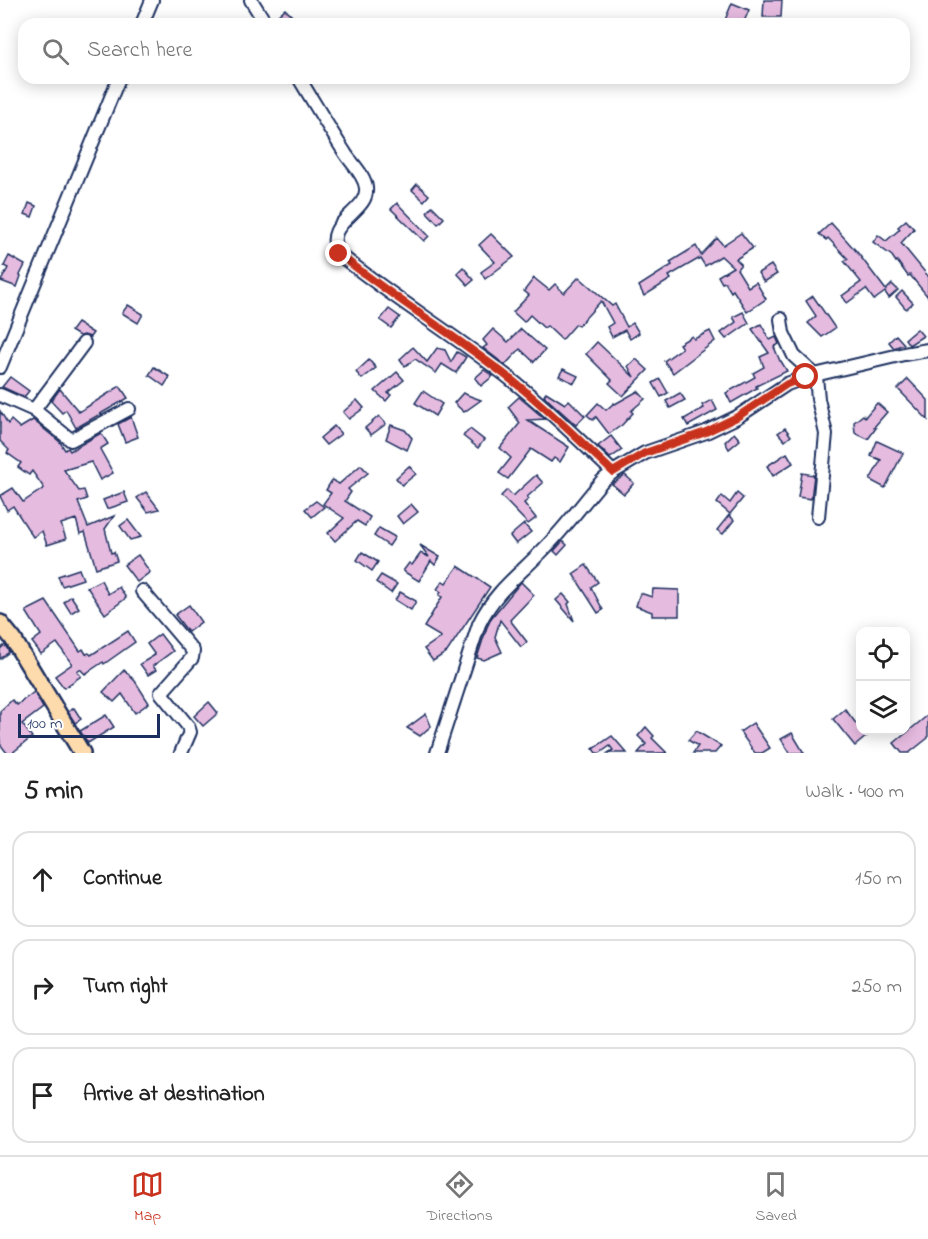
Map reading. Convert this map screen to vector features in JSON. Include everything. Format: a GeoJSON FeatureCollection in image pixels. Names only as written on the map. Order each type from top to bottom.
{"type":"FeatureCollection","features":[{"type":"Feature","properties":{"kind":"main road"},"geometry":{"type":"LineString","coordinates":[[0,623],[13,639],[82,753]]}},
{"type":"Feature","properties":{"kind":"street"},"geometry":{"type":"LineString","coordinates":[[144,18],[152,0]]}},
{"type":"Feature","properties":{"kind":"street"},"geometry":{"type":"LineString","coordinates":[[251,0],[262,18]]}},
{"type":"Feature","properties":{"kind":"street"},"geometry":{"type":"LineString","coordinates":[[1,364],[117,84]]}},
{"type":"Feature","properties":{"kind":"street"},"geometry":{"type":"LineString","coordinates":[[303,84],[346,155],[360,173],[366,188],[364,199],[334,236],[334,246],[339,254],[493,366],[556,418],[613,472]]}},
{"type":"Feature","properties":{"kind":"street"},"geometry":{"type":"LineString","coordinates":[[781,319],[783,333],[794,356],[816,376],[818,399],[826,434],[818,517]]}},
{"type":"Feature","properties":{"kind":"street"},"geometry":{"type":"LineString","coordinates":[[34,410],[84,343]]}},
{"type":"Feature","properties":{"kind":"street"},"geometry":{"type":"LineString","coordinates":[[437,753],[486,609],[501,590],[547,546],[602,481],[645,453],[706,432],[737,417],[787,384],[904,354],[928,351]]}},
{"type":"Feature","properties":{"kind":"street"},"geometry":{"type":"LineString","coordinates":[[0,395],[34,410],[71,440],[129,409]]}},
{"type":"Feature","properties":{"kind":"street"},"geometry":{"type":"LineString","coordinates":[[142,591],[193,651],[192,658],[161,693],[188,726],[190,732],[182,753]]}},
{"type":"Feature","properties":{"kind":"building"},"geometry":{"type":"Polygon","coordinates":[[[764,0],[782,0],[781,17],[763,17],[764,0]]]}},
{"type":"Feature","properties":{"kind":"building"},"geometry":{"type":"Polygon","coordinates":[[[732,3],[749,10],[746,18],[726,18],[732,3]]]}},
{"type":"Feature","properties":{"kind":"building"},"geometry":{"type":"Polygon","coordinates":[[[285,9],[293,17],[279,18],[277,16],[285,9]]]}},
{"type":"Feature","properties":{"kind":"building"},"geometry":{"type":"Polygon","coordinates":[[[417,184],[429,195],[424,201],[412,190],[417,184]]]}},
{"type":"Feature","properties":{"kind":"building"},"geometry":{"type":"Polygon","coordinates":[[[29,203],[36,206],[32,217],[25,214],[29,203]]]}},
{"type":"Feature","properties":{"kind":"building"},"geometry":{"type":"Polygon","coordinates":[[[397,203],[429,236],[424,241],[391,209],[397,203]]]}},
{"type":"Feature","properties":{"kind":"building"},"geometry":{"type":"Polygon","coordinates":[[[432,206],[444,218],[438,224],[427,212],[432,206]]]}},
{"type":"Feature","properties":{"kind":"building"},"geometry":{"type":"Polygon","coordinates":[[[906,220],[914,229],[901,243],[928,276],[928,297],[892,256],[873,242],[878,235],[886,241],[900,229],[898,227],[906,220]]]}},
{"type":"Feature","properties":{"kind":"building"},"geometry":{"type":"Polygon","coordinates":[[[831,223],[886,290],[892,284],[898,290],[889,298],[885,292],[874,300],[866,289],[847,303],[842,296],[861,282],[844,261],[848,259],[828,238],[826,240],[819,234],[831,223]]]}},
{"type":"Feature","properties":{"kind":"building"},"geometry":{"type":"Polygon","coordinates":[[[741,233],[753,248],[736,259],[741,264],[737,269],[748,287],[756,282],[766,299],[747,312],[733,290],[731,292],[718,276],[733,267],[721,256],[705,266],[700,258],[669,276],[671,279],[644,296],[639,286],[672,265],[670,262],[696,246],[701,255],[717,238],[723,245],[741,233]]]}},
{"type":"Feature","properties":{"kind":"building"},"geometry":{"type":"Polygon","coordinates":[[[491,234],[514,257],[485,279],[481,272],[495,262],[479,245],[491,234]]]}},
{"type":"Feature","properties":{"kind":"building"},"geometry":{"type":"Polygon","coordinates":[[[9,256],[25,265],[17,287],[1,281],[8,268],[4,266],[9,256]]]}},
{"type":"Feature","properties":{"kind":"building"},"geometry":{"type":"Polygon","coordinates":[[[771,265],[777,274],[764,282],[758,273],[771,265]]]}},
{"type":"Feature","properties":{"kind":"building"},"geometry":{"type":"Polygon","coordinates":[[[463,267],[474,280],[468,285],[457,273],[463,267]]]}},
{"type":"Feature","properties":{"kind":"building"},"geometry":{"type":"Polygon","coordinates":[[[579,277],[612,306],[615,304],[627,327],[633,323],[639,333],[630,339],[625,330],[612,337],[607,327],[613,323],[601,301],[562,340],[530,315],[524,322],[513,312],[529,295],[524,291],[534,278],[549,290],[555,284],[564,293],[579,277]]]}},
{"type":"Feature","properties":{"kind":"building"},"geometry":{"type":"Polygon","coordinates":[[[902,291],[913,303],[906,309],[896,297],[902,291]]]}},
{"type":"Feature","properties":{"kind":"building"},"geometry":{"type":"Polygon","coordinates":[[[813,296],[835,328],[822,337],[808,323],[816,316],[806,301],[813,296]]]}},
{"type":"Feature","properties":{"kind":"building"},"geometry":{"type":"Polygon","coordinates":[[[128,305],[143,314],[138,323],[122,313],[128,305]]]}},
{"type":"Feature","properties":{"kind":"building"},"geometry":{"type":"Polygon","coordinates":[[[389,309],[400,317],[391,328],[380,320],[389,309]]]}},
{"type":"Feature","properties":{"kind":"building"},"geometry":{"type":"Polygon","coordinates":[[[743,312],[749,323],[726,339],[721,333],[736,322],[733,317],[743,312]]]}},
{"type":"Feature","properties":{"kind":"building"},"geometry":{"type":"Polygon","coordinates":[[[77,323],[93,333],[90,337],[79,336],[71,331],[77,323]]]}},
{"type":"Feature","properties":{"kind":"building"},"geometry":{"type":"Polygon","coordinates":[[[761,324],[770,340],[776,337],[779,344],[774,347],[787,371],[756,386],[757,388],[731,403],[726,393],[755,377],[753,373],[764,367],[760,357],[769,353],[752,329],[761,324]]]}},
{"type":"Feature","properties":{"kind":"building"},"geometry":{"type":"Polygon","coordinates":[[[493,329],[508,342],[521,329],[545,350],[534,362],[520,349],[505,365],[483,348],[487,345],[483,340],[493,329]]]}},
{"type":"Feature","properties":{"kind":"building"},"geometry":{"type":"Polygon","coordinates":[[[917,329],[923,336],[909,345],[905,339],[917,329]]]}},
{"type":"Feature","properties":{"kind":"building"},"geometry":{"type":"Polygon","coordinates":[[[710,331],[715,341],[673,373],[664,361],[682,348],[679,344],[692,336],[694,339],[710,331]]]}},
{"type":"Feature","properties":{"kind":"building"},"geometry":{"type":"Polygon","coordinates":[[[896,335],[904,344],[894,348],[889,342],[896,335]]]}},
{"type":"Feature","properties":{"kind":"building"},"geometry":{"type":"Polygon","coordinates":[[[597,342],[634,377],[628,366],[636,359],[648,370],[623,396],[609,383],[612,380],[586,354],[597,342]]]}},
{"type":"Feature","properties":{"kind":"building"},"geometry":{"type":"Polygon","coordinates":[[[413,347],[427,362],[437,348],[445,350],[451,362],[457,352],[466,357],[456,373],[442,364],[436,373],[415,359],[405,366],[400,359],[413,347]]]}},
{"type":"Feature","properties":{"kind":"building"},"geometry":{"type":"Polygon","coordinates":[[[369,360],[376,368],[362,379],[356,372],[369,360]]]}},
{"type":"Feature","properties":{"kind":"building"},"geometry":{"type":"Polygon","coordinates":[[[154,367],[170,377],[164,386],[149,375],[154,367]]]}},
{"type":"Feature","properties":{"kind":"building"},"geometry":{"type":"Polygon","coordinates":[[[563,369],[578,376],[574,383],[559,376],[563,369]]]}},
{"type":"Feature","properties":{"kind":"building"},"geometry":{"type":"Polygon","coordinates":[[[484,370],[493,376],[481,386],[475,378],[484,370]]]}},
{"type":"Feature","properties":{"kind":"building"},"geometry":{"type":"Polygon","coordinates":[[[397,372],[404,380],[388,393],[391,395],[386,401],[375,391],[397,372]]]}},
{"type":"Feature","properties":{"kind":"building"},"geometry":{"type":"Polygon","coordinates":[[[10,377],[29,391],[24,397],[2,387],[10,377]]]}},
{"type":"Feature","properties":{"kind":"building"},"geometry":{"type":"Polygon","coordinates":[[[660,379],[668,393],[661,397],[653,383],[660,379]]]}},
{"type":"Feature","properties":{"kind":"building"},"geometry":{"type":"Polygon","coordinates":[[[908,379],[928,400],[928,420],[898,389],[908,379]]]}},
{"type":"Feature","properties":{"kind":"building"},"geometry":{"type":"Polygon","coordinates":[[[120,386],[128,398],[76,428],[66,410],[62,413],[51,401],[60,389],[79,412],[120,386]]]}},
{"type":"Feature","properties":{"kind":"building"},"geometry":{"type":"Polygon","coordinates":[[[423,391],[442,404],[435,416],[415,403],[423,391]]]}},
{"type":"Feature","properties":{"kind":"building"},"geometry":{"type":"Polygon","coordinates":[[[638,391],[645,399],[631,411],[633,413],[622,425],[609,434],[596,417],[593,420],[587,415],[598,403],[606,410],[614,403],[638,391]]]}},
{"type":"Feature","properties":{"kind":"building"},"geometry":{"type":"Polygon","coordinates":[[[546,392],[565,404],[569,400],[585,416],[576,425],[544,396],[546,392]]]}},
{"type":"Feature","properties":{"kind":"building"},"geometry":{"type":"Polygon","coordinates":[[[463,393],[481,400],[464,412],[454,403],[463,393]]]}},
{"type":"Feature","properties":{"kind":"building"},"geometry":{"type":"Polygon","coordinates":[[[680,393],[685,400],[670,408],[666,401],[680,393]]]}},
{"type":"Feature","properties":{"kind":"building"},"geometry":{"type":"Polygon","coordinates":[[[519,397],[545,419],[527,420],[569,447],[560,462],[554,458],[551,462],[531,449],[508,479],[499,473],[511,458],[500,448],[520,423],[508,407],[519,397]]]}},
{"type":"Feature","properties":{"kind":"building"},"geometry":{"type":"Polygon","coordinates":[[[357,400],[364,408],[349,419],[343,412],[357,400]]]}},
{"type":"Feature","properties":{"kind":"building"},"geometry":{"type":"Polygon","coordinates":[[[712,400],[717,410],[688,426],[684,419],[704,408],[702,405],[712,400]]]}},
{"type":"Feature","properties":{"kind":"building"},"geometry":{"type":"Polygon","coordinates":[[[877,403],[887,412],[874,427],[876,428],[868,439],[855,433],[854,422],[863,415],[865,417],[877,403]]]}},
{"type":"Feature","properties":{"kind":"building"},"geometry":{"type":"Polygon","coordinates":[[[0,411],[8,424],[11,420],[20,428],[33,420],[60,442],[65,450],[68,448],[70,451],[101,433],[108,444],[100,449],[113,473],[100,480],[91,462],[64,470],[79,491],[84,490],[87,499],[78,502],[88,527],[114,516],[105,529],[111,553],[114,552],[117,561],[96,568],[85,532],[80,534],[76,519],[61,524],[66,539],[47,545],[42,531],[33,537],[13,506],[7,510],[0,496],[13,488],[23,502],[44,488],[32,471],[29,475],[18,467],[21,463],[7,453],[9,450],[0,441],[0,411]]]}},
{"type":"Feature","properties":{"kind":"building"},"geometry":{"type":"Polygon","coordinates":[[[379,416],[386,424],[371,435],[365,428],[379,416]]]}},
{"type":"Feature","properties":{"kind":"building"},"geometry":{"type":"Polygon","coordinates":[[[131,417],[138,437],[125,442],[118,424],[131,417]]]}},
{"type":"Feature","properties":{"kind":"building"},"geometry":{"type":"Polygon","coordinates":[[[391,425],[405,430],[412,438],[407,450],[386,439],[391,425]]]}},
{"type":"Feature","properties":{"kind":"building"},"geometry":{"type":"Polygon","coordinates":[[[334,426],[341,434],[326,445],[320,438],[334,426]]]}},
{"type":"Feature","properties":{"kind":"building"},"geometry":{"type":"Polygon","coordinates":[[[785,428],[791,436],[785,441],[778,433],[785,428]]]}},
{"type":"Feature","properties":{"kind":"building"},"geometry":{"type":"Polygon","coordinates":[[[470,429],[484,440],[478,448],[463,436],[470,429]]]}},
{"type":"Feature","properties":{"kind":"building"},"geometry":{"type":"Polygon","coordinates":[[[734,433],[740,440],[729,449],[725,442],[734,433]]]}},
{"type":"Feature","properties":{"kind":"building"},"geometry":{"type":"Polygon","coordinates":[[[611,436],[622,450],[610,458],[598,446],[611,436]]]}},
{"type":"Feature","properties":{"kind":"building"},"geometry":{"type":"Polygon","coordinates":[[[877,441],[903,453],[885,488],[870,480],[881,460],[871,456],[877,441]]]}},
{"type":"Feature","properties":{"kind":"building"},"geometry":{"type":"Polygon","coordinates":[[[787,453],[793,463],[773,476],[767,466],[787,453]]]}},
{"type":"Feature","properties":{"kind":"building"},"geometry":{"type":"Polygon","coordinates":[[[361,465],[368,473],[348,489],[351,492],[345,501],[370,517],[365,526],[357,521],[335,541],[328,533],[344,518],[323,504],[331,493],[326,490],[332,480],[339,484],[361,465]]]}},
{"type":"Feature","properties":{"kind":"building"},"geometry":{"type":"Polygon","coordinates":[[[409,466],[416,474],[402,485],[396,478],[409,466]]]}},
{"type":"Feature","properties":{"kind":"building"},"geometry":{"type":"Polygon","coordinates":[[[802,473],[814,475],[811,499],[798,497],[802,473]]]}},
{"type":"Feature","properties":{"kind":"building"},"geometry":{"type":"Polygon","coordinates":[[[536,475],[543,483],[527,497],[529,499],[524,503],[536,518],[528,524],[501,496],[507,490],[513,496],[536,475]]]}},
{"type":"Feature","properties":{"kind":"building"},"geometry":{"type":"Polygon","coordinates":[[[625,475],[634,483],[624,494],[612,484],[625,475]]]}},
{"type":"Feature","properties":{"kind":"building"},"geometry":{"type":"Polygon","coordinates":[[[124,492],[128,502],[107,509],[103,500],[124,492]]]}},
{"type":"Feature","properties":{"kind":"building"},"geometry":{"type":"Polygon","coordinates":[[[146,492],[159,509],[148,512],[137,498],[146,492]]]}},
{"type":"Feature","properties":{"kind":"building"},"geometry":{"type":"Polygon","coordinates":[[[737,493],[743,498],[730,514],[717,503],[722,496],[730,503],[737,493]]]}},
{"type":"Feature","properties":{"kind":"building"},"geometry":{"type":"Polygon","coordinates":[[[316,501],[324,507],[312,517],[305,509],[316,501]]]}},
{"type":"Feature","properties":{"kind":"building"},"geometry":{"type":"Polygon","coordinates":[[[411,504],[418,512],[403,524],[397,516],[411,504]]]}},
{"type":"Feature","properties":{"kind":"building"},"geometry":{"type":"Polygon","coordinates":[[[729,515],[734,520],[723,534],[717,530],[729,515]]]}},
{"type":"Feature","properties":{"kind":"building"},"geometry":{"type":"Polygon","coordinates":[[[128,520],[141,537],[130,540],[120,526],[128,520]]]}},
{"type":"Feature","properties":{"kind":"building"},"geometry":{"type":"Polygon","coordinates":[[[524,524],[531,532],[516,544],[510,536],[524,524]]]}},
{"type":"Feature","properties":{"kind":"building"},"geometry":{"type":"Polygon","coordinates":[[[379,528],[395,537],[389,546],[374,536],[379,528]]]}},
{"type":"Feature","properties":{"kind":"building"},"geometry":{"type":"Polygon","coordinates":[[[563,541],[567,545],[558,555],[554,551],[563,541]]]}},
{"type":"Feature","properties":{"kind":"building"},"geometry":{"type":"Polygon","coordinates":[[[420,545],[440,557],[435,565],[431,561],[419,581],[403,571],[409,563],[412,565],[421,553],[429,557],[420,545]]]}},
{"type":"Feature","properties":{"kind":"building"},"geometry":{"type":"Polygon","coordinates":[[[362,552],[378,562],[372,571],[357,560],[362,552]]]}},
{"type":"Feature","properties":{"kind":"building"},"geometry":{"type":"Polygon","coordinates":[[[138,555],[150,572],[137,582],[124,565],[138,555]]]}},
{"type":"Feature","properties":{"kind":"building"},"geometry":{"type":"Polygon","coordinates":[[[586,565],[598,582],[591,587],[603,610],[598,613],[573,574],[586,565]]]}},
{"type":"Feature","properties":{"kind":"building"},"geometry":{"type":"Polygon","coordinates":[[[458,566],[490,587],[447,652],[433,661],[424,649],[441,637],[424,627],[442,597],[439,595],[441,592],[437,589],[443,581],[446,583],[458,566]]]}},
{"type":"Feature","properties":{"kind":"building"},"geometry":{"type":"Polygon","coordinates":[[[79,569],[83,579],[62,586],[58,576],[79,569]]]}},
{"type":"Feature","properties":{"kind":"building"},"geometry":{"type":"Polygon","coordinates":[[[381,575],[397,584],[391,593],[376,582],[381,575]]]}},
{"type":"Feature","properties":{"kind":"building"},"geometry":{"type":"Polygon","coordinates":[[[101,580],[108,594],[119,587],[126,598],[105,614],[87,587],[101,580]]]}},
{"type":"Feature","properties":{"kind":"building"},"geometry":{"type":"Polygon","coordinates":[[[521,582],[534,595],[510,620],[527,642],[521,647],[500,620],[495,637],[502,652],[484,660],[477,658],[492,617],[521,582]]]}},
{"type":"Feature","properties":{"kind":"building"},"geometry":{"type":"Polygon","coordinates":[[[653,589],[679,590],[679,616],[652,616],[652,612],[636,606],[640,593],[652,597],[653,589]]]}},
{"type":"Feature","properties":{"kind":"building"},"geometry":{"type":"Polygon","coordinates":[[[400,592],[416,601],[411,610],[395,600],[400,592]]]}},
{"type":"Feature","properties":{"kind":"building"},"geometry":{"type":"Polygon","coordinates":[[[563,594],[570,602],[568,604],[574,621],[556,600],[563,594]]]}},
{"type":"Feature","properties":{"kind":"building"},"geometry":{"type":"Polygon","coordinates":[[[71,596],[79,608],[71,613],[64,602],[71,596]]]}},
{"type":"Feature","properties":{"kind":"building"},"geometry":{"type":"Polygon","coordinates":[[[46,601],[80,651],[83,649],[86,654],[91,655],[128,631],[135,642],[104,664],[103,662],[85,674],[80,669],[77,671],[81,676],[64,688],[55,676],[72,664],[57,643],[41,654],[32,642],[41,635],[26,611],[46,601]]]}},
{"type":"Feature","properties":{"kind":"building"},"geometry":{"type":"Polygon","coordinates":[[[189,605],[201,622],[188,632],[175,615],[189,605]]]}},
{"type":"Feature","properties":{"kind":"building"},"geometry":{"type":"Polygon","coordinates":[[[160,634],[173,651],[153,666],[156,670],[148,675],[140,664],[155,655],[147,644],[160,634]]]}},
{"type":"Feature","properties":{"kind":"building"},"geometry":{"type":"Polygon","coordinates":[[[5,645],[9,652],[0,659],[0,649],[5,645]]]}},
{"type":"Feature","properties":{"kind":"building"},"geometry":{"type":"Polygon","coordinates":[[[124,670],[135,681],[149,703],[135,713],[122,694],[114,702],[103,692],[124,670]]]}},
{"type":"Feature","properties":{"kind":"building"},"geometry":{"type":"Polygon","coordinates":[[[34,692],[43,708],[22,724],[32,737],[12,753],[7,753],[0,744],[0,711],[12,700],[17,705],[34,692]]]}},
{"type":"Feature","properties":{"kind":"building"},"geometry":{"type":"Polygon","coordinates":[[[209,702],[218,713],[203,726],[194,716],[209,702]]]}},
{"type":"Feature","properties":{"kind":"building"},"geometry":{"type":"Polygon","coordinates":[[[74,708],[81,719],[75,723],[68,712],[74,708]]]}},
{"type":"Feature","properties":{"kind":"building"},"geometry":{"type":"Polygon","coordinates":[[[845,709],[856,723],[856,735],[867,736],[855,746],[833,719],[845,709]]]}},
{"type":"Feature","properties":{"kind":"building"},"geometry":{"type":"Polygon","coordinates":[[[426,714],[431,726],[420,736],[407,728],[426,714]]]}},
{"type":"Feature","properties":{"kind":"building"},"geometry":{"type":"Polygon","coordinates":[[[106,715],[114,727],[88,743],[80,731],[106,715]]]}},
{"type":"Feature","properties":{"kind":"building"},"geometry":{"type":"Polygon","coordinates":[[[928,715],[928,738],[909,753],[902,753],[894,743],[904,735],[910,735],[910,730],[928,715]]]}},
{"type":"Feature","properties":{"kind":"building"},"geometry":{"type":"Polygon","coordinates":[[[753,723],[770,748],[762,753],[755,753],[740,732],[753,723]]]}},
{"type":"Feature","properties":{"kind":"building"},"geometry":{"type":"Polygon","coordinates":[[[646,727],[654,736],[652,738],[667,753],[638,753],[646,744],[638,736],[646,727]]]}},
{"type":"Feature","properties":{"kind":"building"},"geometry":{"type":"Polygon","coordinates":[[[696,731],[721,746],[715,753],[693,753],[698,746],[688,740],[696,731]]]}},
{"type":"Feature","properties":{"kind":"building"},"geometry":{"type":"Polygon","coordinates":[[[792,733],[804,753],[790,753],[781,739],[792,733]]]}},
{"type":"Feature","properties":{"kind":"building"},"geometry":{"type":"Polygon","coordinates":[[[612,736],[627,753],[608,753],[613,750],[610,746],[596,753],[593,749],[612,736]]]}},
{"type":"Feature","properties":{"kind":"route"},"geometry":{"type":"LineString","coordinates":[[339,254],[493,366],[556,418],[613,472],[645,453],[706,432],[737,417],[787,384],[806,377]]}}]}
